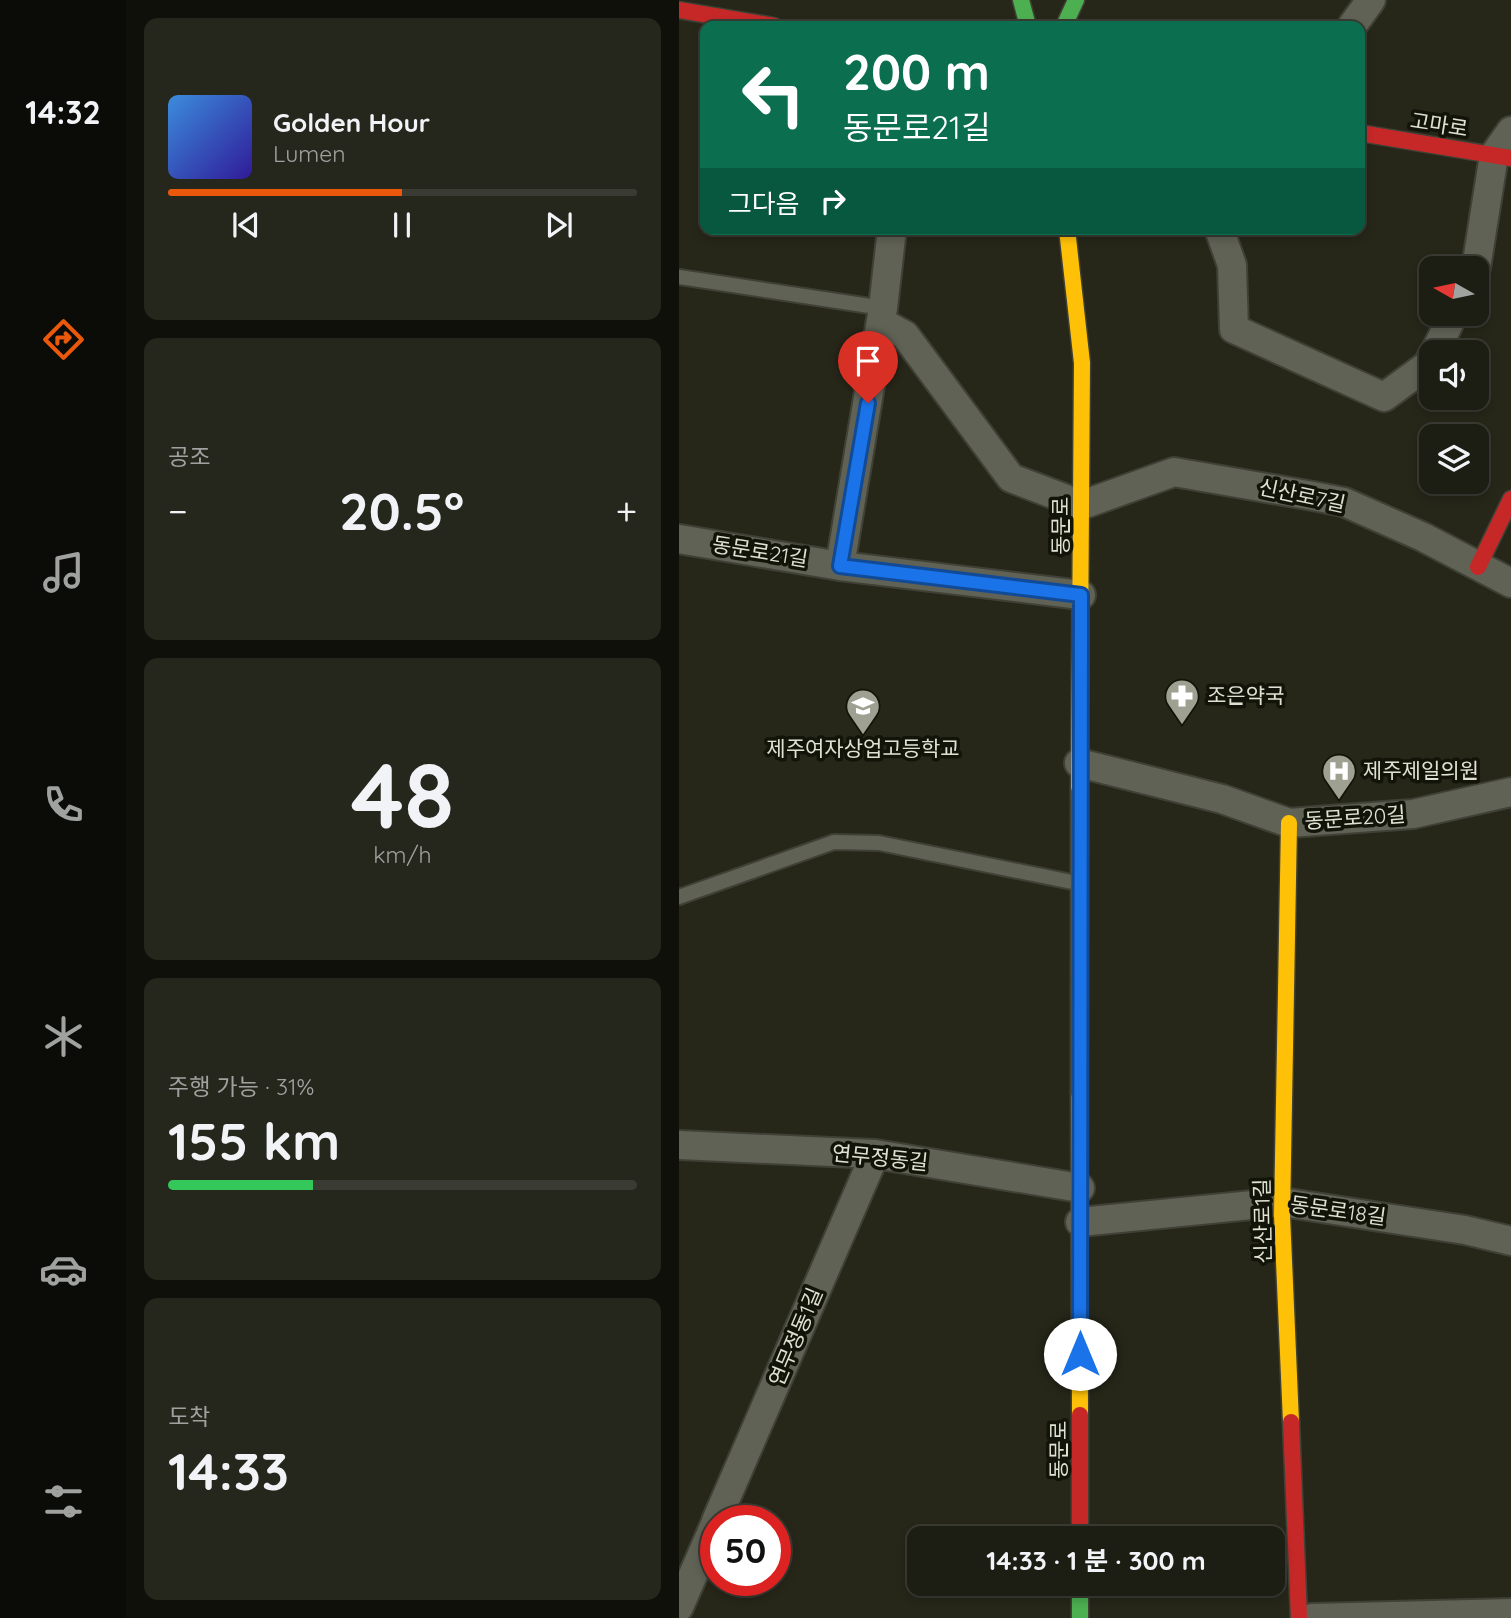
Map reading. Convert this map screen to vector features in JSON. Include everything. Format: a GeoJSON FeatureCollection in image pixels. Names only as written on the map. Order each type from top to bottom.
{"type":"FeatureCollection","features":[{"type":"Feature","properties":{"kind":"main road"},"geometry":{"type":"LineString","coordinates":[[1021,0],[1027,21]]}},
{"type":"Feature","properties":{"kind":"main road"},"geometry":{"type":"LineString","coordinates":[[1067,21],[1076,0]]}},
{"type":"Feature","properties":{"kind":"main road"},"geometry":{"type":"LineString","coordinates":[[679,10],[744,21]]}},
{"type":"Feature","properties":{"kind":"main road","name":"고마로"},"geometry":{"type":"LineString","coordinates":[[1365,134],[1503,157]]}},
{"type":"Feature","properties":{"kind":"main road","name":"동문로"},"geometry":{"type":"LineString","coordinates":[[1068,235],[1082,363],[1078,883],[1080,1526]]}},
{"type":"Feature","properties":{"kind":"main road"},"geometry":{"type":"LineString","coordinates":[[1478,567],[1511,499]]}},
{"type":"Feature","properties":{"kind":"main road","name":"신산로1길"},"geometry":{"type":"LineString","coordinates":[[1289,823],[1282,1202],[1299,1618]]}},
{"type":"Feature","properties":{"kind":"main road"},"geometry":{"type":"LineString","coordinates":[[1080,1596],[1080,1618]]}},
{"type":"Feature","properties":{"kind":"street"},"geometry":{"type":"LineString","coordinates":[[1356,21],[1371,0]]}},
{"type":"Feature","properties":{"kind":"street"},"geometry":{"type":"LineString","coordinates":[[1479,256],[1511,131]]}},
{"type":"Feature","properties":{"kind":"street"},"geometry":{"type":"LineString","coordinates":[[840,566],[882,315],[891,235]]}},
{"type":"Feature","properties":{"kind":"street"},"geometry":{"type":"LineString","coordinates":[[1221,235],[1232,265],[1234,329],[1384,397],[1419,371]]}},
{"type":"Feature","properties":{"kind":"street"},"geometry":{"type":"LineString","coordinates":[[882,315],[905,335],[1011,478],[1082,505]]}},
{"type":"Feature","properties":{"kind":"street","name":"신산로7길"},"geometry":{"type":"LineString","coordinates":[[1082,505],[1174,472],[1345,502],[1423,537],[1511,583]]}},
{"type":"Feature","properties":{"kind":"street","name":"동문로21길"},"geometry":{"type":"LineString","coordinates":[[679,539],[840,566],[1081,595]]}},
{"type":"Feature","properties":{"kind":"street","name":"동문로20길"},"geometry":{"type":"LineString","coordinates":[[1079,763],[1222,799],[1289,823],[1413,814],[1511,792]]}},
{"type":"Feature","properties":{"kind":"street","name":"연무정동길"},"geometry":{"type":"LineString","coordinates":[[679,1145],[875,1154],[1080,1188]]}},
{"type":"Feature","properties":{"kind":"street","name":"연무정동1길"},"geometry":{"type":"LineString","coordinates":[[723,1505],[875,1154]]}},
{"type":"Feature","properties":{"kind":"street","name":"동문로18길"},"geometry":{"type":"LineString","coordinates":[[1080,1222],[1282,1202],[1465,1230],[1511,1241]]}},
{"type":"Feature","properties":{"kind":"street","name":"연무정동1길"},"geometry":{"type":"LineString","coordinates":[[679,1607],[700,1558]]}},
{"type":"Feature","properties":{"kind":"street"},"geometry":{"type":"LineString","coordinates":[[1313,1618],[1511,1613]]}},
{"type":"Feature","properties":{"kind":"lane"},"geometry":{"type":"LineString","coordinates":[[679,277],[882,315]]}},
{"type":"Feature","properties":{"kind":"lane"},"geometry":{"type":"LineString","coordinates":[[679,897],[834,842],[879,843],[1078,883]]}},
{"type":"Feature","properties":{"kind":"traffic: fast"},"geometry":{"type":"LineString","coordinates":[[1021,0],[1027,21]]}},
{"type":"Feature","properties":{"kind":"traffic: fast"},"geometry":{"type":"LineString","coordinates":[[1066,21],[1076,0]]}},
{"type":"Feature","properties":{"kind":"traffic: fast"},"geometry":{"type":"LineString","coordinates":[[1080,1596],[1080,1618]]}},
{"type":"Feature","properties":{"kind":"traffic: slow"},"geometry":{"type":"LineString","coordinates":[[1068,235],[1082,363],[1079,792]]}},
{"type":"Feature","properties":{"kind":"traffic: slow"},"geometry":{"type":"LineString","coordinates":[[1289,823],[1282,1215],[1291,1422]]}},
{"type":"Feature","properties":{"kind":"traffic: slow"},"geometry":{"type":"LineString","coordinates":[[1079,1093],[1080,1415]]}},
{"type":"Feature","properties":{"kind":"traffic: jam"},"geometry":{"type":"LineString","coordinates":[[679,10],[744,21]]}},
{"type":"Feature","properties":{"kind":"traffic: jam"},"geometry":{"type":"LineString","coordinates":[[1365,134],[1511,158]]}},
{"type":"Feature","properties":{"kind":"traffic: jam"},"geometry":{"type":"LineString","coordinates":[[1478,567],[1511,499]]}},
{"type":"Feature","properties":{"kind":"traffic: jam"},"geometry":{"type":"LineString","coordinates":[[1079,792],[1079,1093]]}},
{"type":"Feature","properties":{"kind":"traffic: jam"},"geometry":{"type":"LineString","coordinates":[[1080,1415],[1080,1526]]}},
{"type":"Feature","properties":{"kind":"traffic: jam"},"geometry":{"type":"LineString","coordinates":[[1291,1422],[1299,1618]]}},
{"type":"Feature","properties":{"kind":"place","name":"조은약국"},"geometry":{"type":"Point","coordinates":[1182,726]}},
{"type":"Feature","properties":{"kind":"place","name":"제주여자상업고등학교"},"geometry":{"type":"Point","coordinates":[863,736]}},
{"type":"Feature","properties":{"kind":"place","name":"제주제일의원"},"geometry":{"type":"Point","coordinates":[1339,801]}},
{"type":"Feature","properties":{"kind":"route"},"geometry":{"type":"LineString","coordinates":[[868,403],[840,566],[1081,595],[1078,883],[1080,1354]]}}]}
